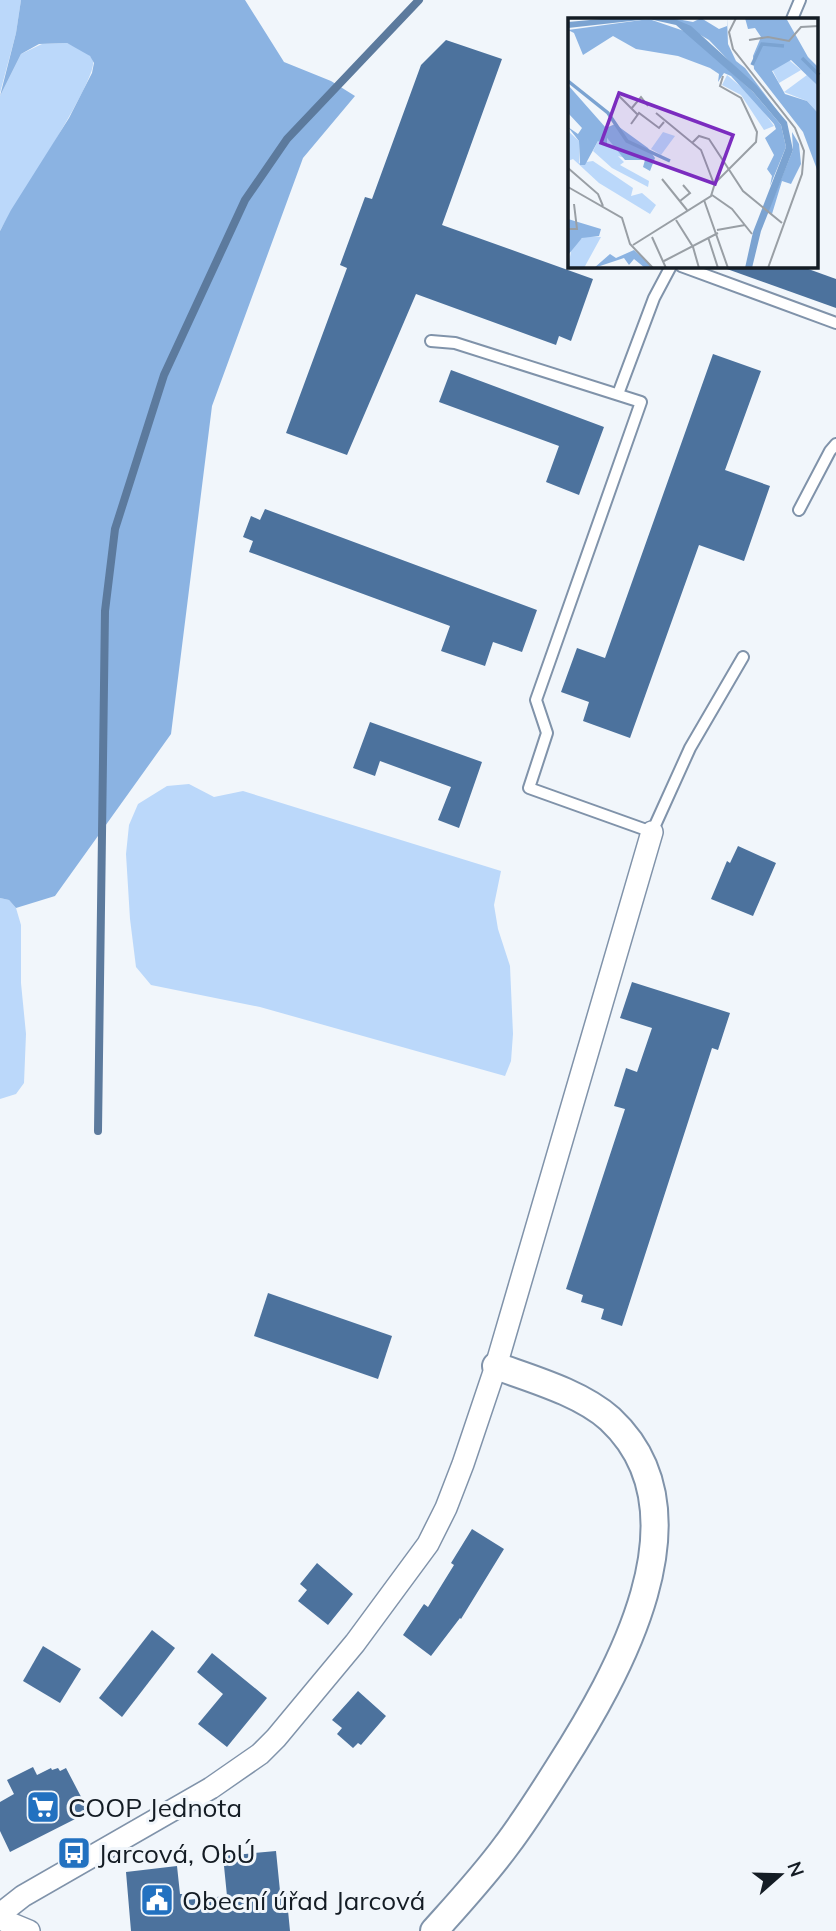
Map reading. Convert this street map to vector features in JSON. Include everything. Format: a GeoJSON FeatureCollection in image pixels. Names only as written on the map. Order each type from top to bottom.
{"type":"FeatureCollection","features":[{"type":"Feature","properties":{"kind":"street"},"geometry":{"type":"LineString","coordinates":[[29,1931],[0,1916],[23,1896],[211,1788],[260,1754],[355,1643],[428,1544],[463,1464],[496,1366],[652,832]]}},
{"type":"Feature","properties":{"kind":"street"},"geometry":{"type":"LineString","coordinates":[[434,1931],[505,1847],[577,1740],[607,1685],[642,1605],[654,1547],[655,1526],[649,1483],[638,1457],[610,1419],[573,1396],[496,1366]]}},
{"type":"Feature","properties":{"kind":"lane"},"geometry":{"type":"LineString","coordinates":[[792,18],[800,0]]}},
{"type":"Feature","properties":{"kind":"lane"},"geometry":{"type":"LineString","coordinates":[[618,394],[654,298],[670,268]]}},
{"type":"Feature","properties":{"kind":"lane"},"geometry":{"type":"LineString","coordinates":[[686,268],[836,323]]}},
{"type":"Feature","properties":{"kind":"lane"},"geometry":{"type":"LineString","coordinates":[[431,341],[455,343],[641,402],[536,700],[547,733],[529,788],[652,832],[690,748],[743,657]]}},
{"type":"Feature","properties":{"kind":"lane"},"geometry":{"type":"LineString","coordinates":[[799,510],[836,444]]}},
{"type":"Feature","properties":{"kind":"shaded area"},"geometry":{"type":"Polygon","coordinates":[[[0,0],[21,0],[16,33],[0,93],[0,0]]]}},
{"type":"Feature","properties":{"kind":"shaded area"},"geometry":{"type":"Polygon","coordinates":[[[21,0],[245,0],[284,62],[331,81],[355,96],[303,158],[212,406],[171,734],[55,896],[16,908],[9,900],[0,898],[0,231],[69,118],[92,73],[94,63],[90,56],[67,43],[39,44],[21,54],[0,96],[16,33],[21,0]]]}},
{"type":"Feature","properties":{"kind":"shaded area"},"geometry":{"type":"Polygon","coordinates":[[[67,43],[92,58],[91,72],[83,92],[54,143],[0,231],[0,96],[21,54],[42,44],[67,43]]]}},
{"type":"Feature","properties":{"kind":"shaded area"},"geometry":{"type":"Polygon","coordinates":[[[189,784],[214,797],[243,791],[501,871],[494,905],[498,929],[510,966],[513,1034],[511,1061],[505,1076],[260,1007],[151,985],[136,967],[126,854],[129,825],[138,804],[167,786],[189,784]]]}},
{"type":"Feature","properties":{"kind":"shaded area"},"geometry":{"type":"Polygon","coordinates":[[[0,898],[9,900],[16,908],[21,925],[21,983],[26,1034],[24,1083],[16,1094],[0,1099],[0,898]]]}},
{"type":"Feature","properties":{"kind":"building"},"geometry":{"type":"Polygon","coordinates":[[[446,40],[502,59],[442,225],[593,279],[571,341],[559,336],[556,345],[416,294],[347,455],[286,433],[347,268],[340,265],[365,197],[372,199],[421,65],[446,40]]]}},
{"type":"Feature","properties":{"kind":"building"},"geometry":{"type":"Polygon","coordinates":[[[806,268],[836,279],[836,308],[727,269],[806,268]]]}},
{"type":"Feature","properties":{"kind":"building"},"geometry":{"type":"Polygon","coordinates":[[[713,354],[761,371],[725,470],[770,486],[744,561],[699,545],[630,738],[583,721],[589,702],[561,692],[577,648],[605,658],[713,354]]]}},
{"type":"Feature","properties":{"kind":"building"},"geometry":{"type":"Polygon","coordinates":[[[451,370],[604,427],[579,495],[546,482],[559,446],[439,402],[451,370]]]}},
{"type":"Feature","properties":{"kind":"building"},"geometry":{"type":"Polygon","coordinates":[[[265,509],[537,610],[522,652],[493,642],[485,666],[441,651],[450,626],[249,552],[253,541],[243,537],[251,516],[260,520],[265,509]]]}},
{"type":"Feature","properties":{"kind":"building"},"geometry":{"type":"Polygon","coordinates":[[[370,722],[482,762],[459,828],[438,820],[451,787],[380,761],[375,776],[353,768],[370,722]]]}},
{"type":"Feature","properties":{"kind":"building"},"geometry":{"type":"Polygon","coordinates":[[[738,846],[776,863],[753,916],[711,899],[727,861],[730,863],[738,846]]]}},
{"type":"Feature","properties":{"kind":"building"},"geometry":{"type":"Polygon","coordinates":[[[632,982],[730,1013],[718,1050],[712,1048],[622,1326],[601,1319],[604,1309],[581,1302],[583,1295],[566,1289],[625,1109],[614,1106],[626,1068],[637,1072],[652,1028],[620,1018],[632,982]]]}},
{"type":"Feature","properties":{"kind":"building"},"geometry":{"type":"Polygon","coordinates":[[[268,1293],[392,1336],[378,1379],[254,1336],[268,1293]]]}},
{"type":"Feature","properties":{"kind":"building"},"geometry":{"type":"Polygon","coordinates":[[[472,1529],[504,1549],[461,1619],[431,1656],[403,1635],[424,1604],[428,1607],[472,1529]]]}},
{"type":"Feature","properties":{"kind":"building"},"geometry":{"type":"Polygon","coordinates":[[[317,1563],[353,1594],[328,1625],[298,1601],[307,1590],[300,1584],[317,1563]]]}},
{"type":"Feature","properties":{"kind":"building"},"geometry":{"type":"Polygon","coordinates":[[[152,1630],[175,1648],[122,1717],[99,1698],[152,1630]]]}},
{"type":"Feature","properties":{"kind":"building"},"geometry":{"type":"Polygon","coordinates":[[[43,1646],[81,1669],[60,1703],[23,1681],[43,1646]]]}},
{"type":"Feature","properties":{"kind":"building"},"geometry":{"type":"Polygon","coordinates":[[[212,1653],[267,1698],[227,1747],[198,1724],[223,1694],[197,1672],[212,1653]]]}},
{"type":"Feature","properties":{"kind":"building"},"geometry":{"type":"Polygon","coordinates":[[[358,1691],[386,1716],[361,1745],[358,1743],[353,1748],[337,1734],[342,1728],[332,1720],[358,1691]]]}},
{"type":"Feature","properties":{"kind":"building","name":"COOP Jednota"},"geometry":{"type":"Polygon","coordinates":[[[33,1767],[37,1775],[51,1768],[58,1768],[60,1771],[66,1768],[89,1812],[10,1852],[0,1831],[0,1802],[14,1794],[7,1780],[33,1767]]]}},
{"type":"Feature","properties":{"kind":"building"},"geometry":{"type":"Polygon","coordinates":[[[276,1851],[280,1891],[286,1890],[290,1931],[131,1931],[126,1872],[177,1866],[180,1894],[186,1894],[186,1900],[227,1896],[223,1856],[276,1851]]]}},
{"type":"Feature","properties":{"kind":"waterway"},"geometry":{"type":"LineString","coordinates":[[98,1131],[105,611],[115,529],[164,375],[245,200],[287,139],[419,0]]}},
{"type":"Feature","properties":{"kind":"place","name":"COOP Jednota"},"geometry":{"type":"Point","coordinates":[43,1807]}},
{"type":"Feature","properties":{"kind":"place","name":"Jarcová, ObÚ"},"geometry":{"type":"Point","coordinates":[74,1853]}},
{"type":"Feature","properties":{"kind":"place","name":"Obecní úřad Jarcová"},"geometry":{"type":"Point","coordinates":[157,1900]}}]}
